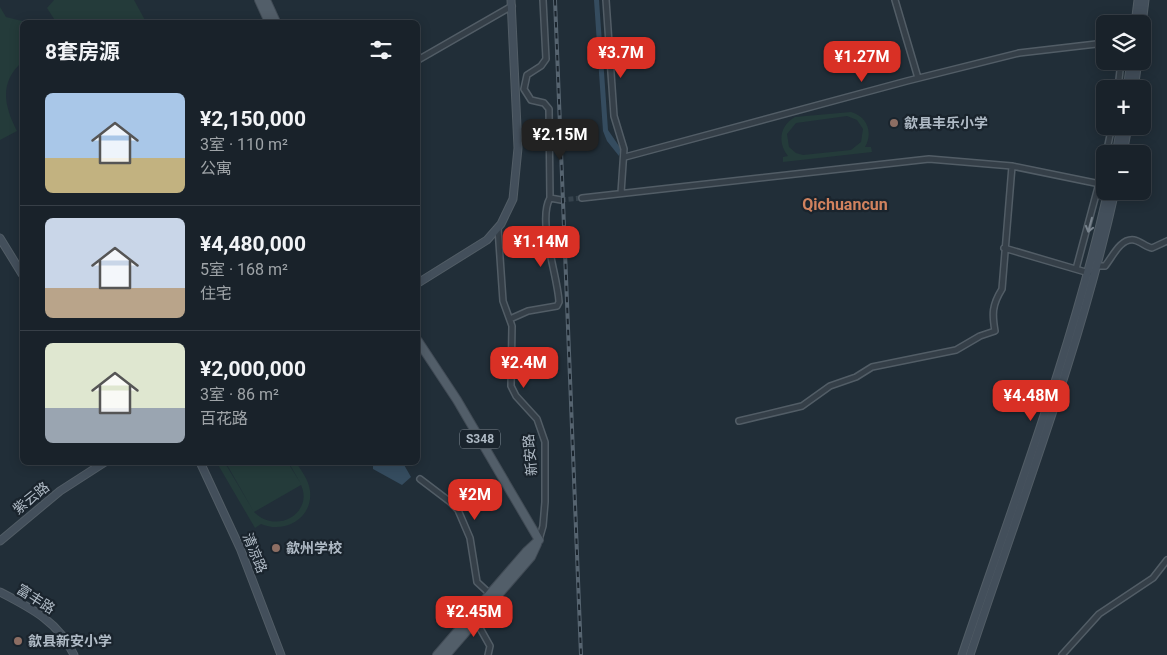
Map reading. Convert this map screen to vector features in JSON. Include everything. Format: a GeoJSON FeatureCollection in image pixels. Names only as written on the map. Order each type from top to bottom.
{"type":"FeatureCollection","features":[{"type":"Feature","properties":{"kind":"main road"},"geometry":{"type":"LineString","coordinates":[[259,0],[268,20]]}},
{"type":"Feature","properties":{"kind":"main road"},"geometry":{"type":"LineString","coordinates":[[266,0],[275,20]]}},
{"type":"Feature","properties":{"kind":"main road"},"geometry":{"type":"LineString","coordinates":[[1136,15],[1138,0]]}},
{"type":"Feature","properties":{"kind":"main road"},"geometry":{"type":"LineString","coordinates":[[1143,15],[1145,0]]}},
{"type":"Feature","properties":{"kind":"main road"},"geometry":{"type":"LineString","coordinates":[[420,282],[476,249],[498,228],[513,199],[518,148],[511,3]]}},
{"type":"Feature","properties":{"kind":"main road"},"geometry":{"type":"LineString","coordinates":[[962,655],[1056,384],[1089,273],[1106,200]]}},
{"type":"Feature","properties":{"kind":"main road"},"geometry":{"type":"LineString","coordinates":[[970,655],[1063,386],[1098,266],[1113,200]]}},
{"type":"Feature","properties":{"kind":"main road"},"geometry":{"type":"LineString","coordinates":[[0,238],[20,271]]}},
{"type":"Feature","properties":{"kind":"main road","name":"S348"},"geometry":{"type":"LineString","coordinates":[[420,344],[457,400],[539,540]]}},
{"type":"Feature","properties":{"kind":"main road","name":"紫云路"},"geometry":{"type":"LineString","coordinates":[[0,541],[60,491],[100,465]]}},
{"type":"Feature","properties":{"kind":"main road","name":"清凉路"},"geometry":{"type":"LineString","coordinates":[[201,465],[237,541],[282,655]]}},
{"type":"Feature","properties":{"kind":"main road"},"geometry":{"type":"LineString","coordinates":[[437,655],[526,552],[539,540]]}},
{"type":"Feature","properties":{"kind":"main road","name":"新安路"},"geometry":{"type":"LineString","coordinates":[[446,655],[531,556],[539,540]]}},
{"type":"Feature","properties":{"kind":"main road","name":"富丰路"},"geometry":{"type":"LineString","coordinates":[[0,592],[32,609],[50,622],[65,639],[74,655]]}},
{"type":"Feature","properties":{"kind":"street"},"geometry":{"type":"LineString","coordinates":[[510,319],[528,311],[554,307],[558,304],[557,288],[551,266],[546,209],[550,198],[548,106],[531,100],[524,88],[527,75],[541,66],[546,59],[543,0]]}},
{"type":"Feature","properties":{"kind":"street"},"geometry":{"type":"LineString","coordinates":[[606,0],[614,116],[625,157],[621,193]]}},
{"type":"Feature","properties":{"kind":"street"},"geometry":{"type":"LineString","coordinates":[[895,0],[918,78]]}},
{"type":"Feature","properties":{"kind":"street"},"geometry":{"type":"LineString","coordinates":[[420,59],[511,3]]}},
{"type":"Feature","properties":{"kind":"street"},"geometry":{"type":"LineString","coordinates":[[625,157],[918,78],[1019,54],[1096,44]]}},
{"type":"Feature","properties":{"kind":"street"},"geometry":{"type":"LineString","coordinates":[[582,198],[914,160],[954,160],[1012,166],[1096,183]]}},
{"type":"Feature","properties":{"kind":"street"},"geometry":{"type":"LineString","coordinates":[[738,421],[802,406],[830,386],[858,376],[872,367],[953,351],[995,331],[992,311],[994,301],[1002,290],[1004,248],[1011,204],[1012,166]]}},
{"type":"Feature","properties":{"kind":"street"},"geometry":{"type":"LineString","coordinates":[[550,198],[560,200]]}},
{"type":"Feature","properties":{"kind":"street"},"geometry":{"type":"LineString","coordinates":[[1076,269],[1096,198]]}},
{"type":"Feature","properties":{"kind":"street","name":"新安路"},"geometry":{"type":"LineString","coordinates":[[498,228],[503,301],[512,330],[511,386],[516,396],[537,419],[545,442],[543,526],[539,540]]}},
{"type":"Feature","properties":{"kind":"street"},"geometry":{"type":"LineString","coordinates":[[1098,266],[1106,266],[1114,252],[1128,241],[1134,240],[1152,248],[1167,241]]}},
{"type":"Feature","properties":{"kind":"street"},"geometry":{"type":"LineString","coordinates":[[1004,248],[1089,273]]}},
{"type":"Feature","properties":{"kind":"street"},"geometry":{"type":"LineString","coordinates":[[420,479],[450,501],[458,510],[470,538],[477,582],[490,594]]}},
{"type":"Feature","properties":{"kind":"street"},"geometry":{"type":"LineString","coordinates":[[1062,655],[1099,614],[1153,578],[1167,560]]}},
{"type":"Feature","properties":{"kind":"street"},"geometry":{"type":"LineString","coordinates":[[476,621],[490,646],[488,655]]}},
{"type":"Feature","properties":{"kind":"green space"},"geometry":{"type":"Polygon","coordinates":[[[54,0],[134,0],[145,20],[55,20],[47,8],[54,0]]]}},
{"type":"Feature","properties":{"kind":"green space"},"geometry":{"type":"Polygon","coordinates":[[[0,7],[6,17],[20,20],[20,64],[10,77],[6,94],[9,112],[17,131],[0,140],[0,7]]]}},
{"type":"Feature","properties":{"kind":"green space"},"geometry":{"type":"Polygon","coordinates":[[[851,112],[857,114],[865,122],[869,131],[865,147],[871,147],[872,152],[783,162],[783,157],[788,156],[782,146],[783,129],[795,117],[851,112]],[[847,116],[796,123],[787,134],[789,147],[796,153],[803,155],[851,150],[861,142],[863,129],[857,120],[847,116]]]}},
{"type":"Feature","properties":{"kind":"green space"},"geometry":{"type":"Polygon","coordinates":[[[218,465],[226,465],[254,512],[227,465],[289,465],[301,484],[290,465],[297,465],[305,476],[310,491],[310,501],[307,509],[295,522],[287,525],[270,527],[261,524],[255,528],[218,465]],[[301,485],[254,512],[263,519],[272,521],[282,521],[291,518],[298,512],[302,504],[304,495],[301,485]]]}},
{"type":"Feature","properties":{"kind":"water"},"geometry":{"type":"Polygon","coordinates":[[[594,0],[599,0],[608,130],[621,149],[619,156],[607,141],[603,131],[594,0]]]}},
{"type":"Feature","properties":{"kind":"water"},"geometry":{"type":"Polygon","coordinates":[[[373,465],[404,465],[411,477],[402,485],[373,469],[373,465]]]}},
{"type":"Feature","properties":{"kind":"tunnel"},"geometry":{"type":"LineString","coordinates":[[561,200],[582,198]]}},
{"type":"Feature","properties":{"kind":"railway"},"geometry":{"type":"LineString","coordinates":[[555,0],[581,655]]}},
{"type":"Feature","properties":{"kind":"place","name":"歙县丰乐小学"},"geometry":{"type":"Point","coordinates":[894,123]}},
{"type":"Feature","properties":{"kind":"place","name":"歙州学校"},"geometry":{"type":"Point","coordinates":[276,548]}},
{"type":"Feature","properties":{"kind":"place","name":"歙县新安小学"},"geometry":{"type":"Point","coordinates":[18,641]}},
{"type":"Feature","properties":{"kind":"district","name":"Qichuancun"},"geometry":{"type":"Point","coordinates":[845,204]}}]}
